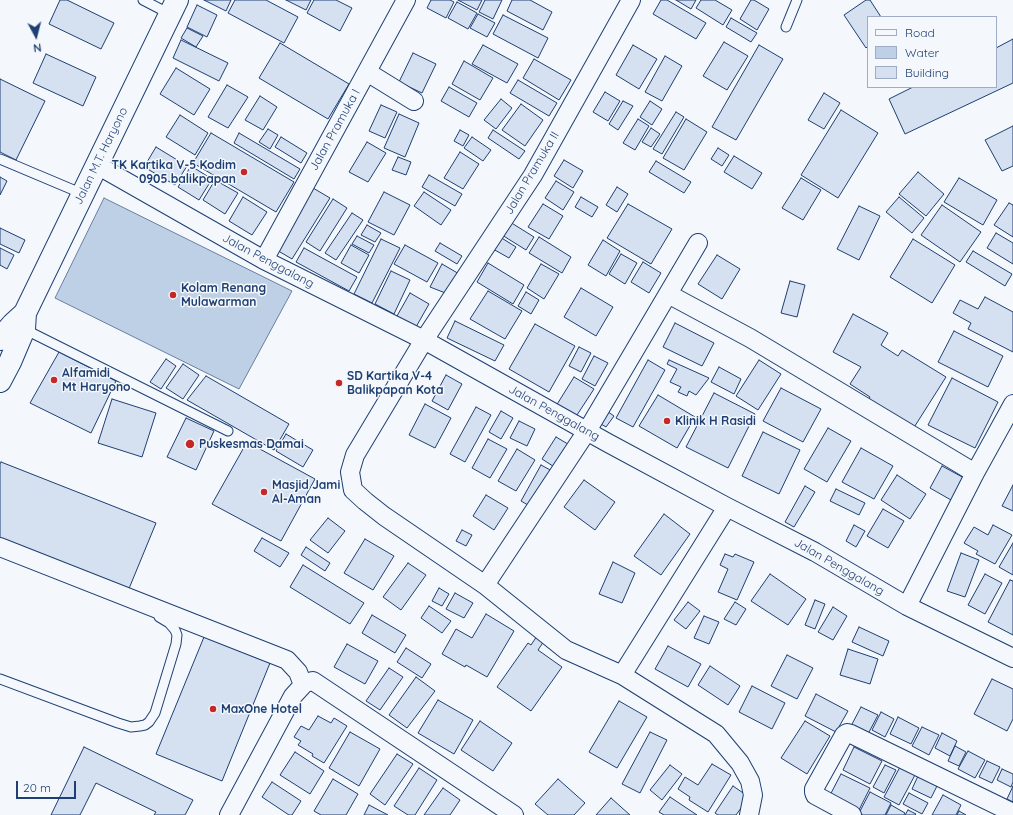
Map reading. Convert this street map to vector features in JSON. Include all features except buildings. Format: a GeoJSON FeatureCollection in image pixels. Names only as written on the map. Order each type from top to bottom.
{"type":"FeatureCollection","features":[{"type":"Feature","properties":{"kind":"main road","name":"Jalan M.T. Haryono"},"geometry":{"type":"LineString","coordinates":[[0,381],[10,362],[15,326],[83,194],[174,7]]}},
{"type":"Feature","properties":{"kind":"street","name":"Jalan Pramuka I"},"geometry":{"type":"LineString","coordinates":[[264,260],[406,0]]}},
{"type":"Feature","properties":{"kind":"street","name":"Jalan Pramuka II"},"geometry":{"type":"LineString","coordinates":[[631,0],[533,175],[424,340],[355,455],[350,472],[353,490],[365,501],[384,516],[485,585],[566,650],[622,675],[716,734],[740,763],[750,781],[753,795],[749,815]]}},
{"type":"Feature","properties":{"kind":"street"},"geometry":{"type":"LineString","coordinates":[[367,72],[414,101]]}},
{"type":"Feature","properties":{"kind":"street","name":"Jalan Penggalang"},"geometry":{"type":"LineString","coordinates":[[97,165],[264,260],[424,340],[727,507],[815,552],[907,606],[1013,658]]}},
{"type":"Feature","properties":{"kind":"street"},"geometry":{"type":"LineString","coordinates":[[485,585],[587,431],[698,243]]}},
{"type":"Feature","properties":{"kind":"street"},"geometry":{"type":"LineString","coordinates":[[668,294],[750,338],[975,473]]}},
{"type":"Feature","properties":{"kind":"street"},"geometry":{"type":"LineString","coordinates":[[907,606],[975,473],[1013,404]]}},
{"type":"Feature","properties":{"kind":"street"},"geometry":{"type":"LineString","coordinates":[[622,675],[727,507]]}},
{"type":"Feature","properties":{"kind":"street"},"geometry":{"type":"LineString","coordinates":[[0,547],[287,660],[298,672],[303,685]]}},
{"type":"Feature","properties":{"kind":"street"},"geometry":{"type":"LineString","coordinates":[[229,815],[293,696],[305,683],[313,681],[514,815]]}},
{"type":"Feature","properties":{"kind":"street"},"geometry":{"type":"LineString","coordinates":[[852,815],[815,795],[814,792],[840,742],[847,733],[1013,813]]}},
{"type":"Feature","properties":{"kind":"lane"},"geometry":{"type":"LineString","coordinates":[[143,0],[174,7]]}},
{"type":"Feature","properties":{"kind":"lane"},"geometry":{"type":"LineString","coordinates":[[786,27],[798,0]]}},
{"type":"Feature","properties":{"kind":"lane"},"geometry":{"type":"LineString","coordinates":[[0,159],[83,194]]}},
{"type":"Feature","properties":{"kind":"lane"},"geometry":{"type":"LineString","coordinates":[[15,326],[228,431]]}},
{"type":"Feature","properties":{"kind":"lane"},"geometry":{"type":"LineString","coordinates":[[0,554],[158,616],[169,623],[177,635],[176,644],[155,714],[145,725],[131,727],[118,723],[0,679]]}},
{"type":"Feature","properties":{"kind":"water","name":"Kolam Renang Mulawarman"},"geometry":{"type":"Polygon","coordinates":[[[104,198],[292,291],[239,389],[55,298],[104,198]]]}},
{"type":"Feature","properties":{"kind":"place","name":"TK Kartika V-5 Kodim 0905 balikpapan"},"geometry":{"type":"Point","coordinates":[244,172]}},
{"type":"Feature","properties":{"kind":"place","name":"Kolam Renang Mulawarman"},"geometry":{"type":"Point","coordinates":[173,295]}},
{"type":"Feature","properties":{"kind":"place","name":"Alfamidi Mt Haryono"},"geometry":{"type":"Point","coordinates":[54,380]}},
{"type":"Feature","properties":{"kind":"place","name":"SD Kartika V-4 Balikpapan Kota"},"geometry":{"type":"Point","coordinates":[339,383]}},
{"type":"Feature","properties":{"kind":"place","name":"Klinik H Rasidi"},"geometry":{"type":"Point","coordinates":[667,421]}},
{"type":"Feature","properties":{"kind":"place","name":"Puskesmas Damai"},"geometry":{"type":"Point","coordinates":[190,444]}},
{"type":"Feature","properties":{"kind":"place","name":"Masjid Jami Al-Aman"},"geometry":{"type":"Point","coordinates":[264,492]}},
{"type":"Feature","properties":{"kind":"place","name":"MaxOne Hotel"},"geometry":{"type":"Point","coordinates":[213,709]}}]}
